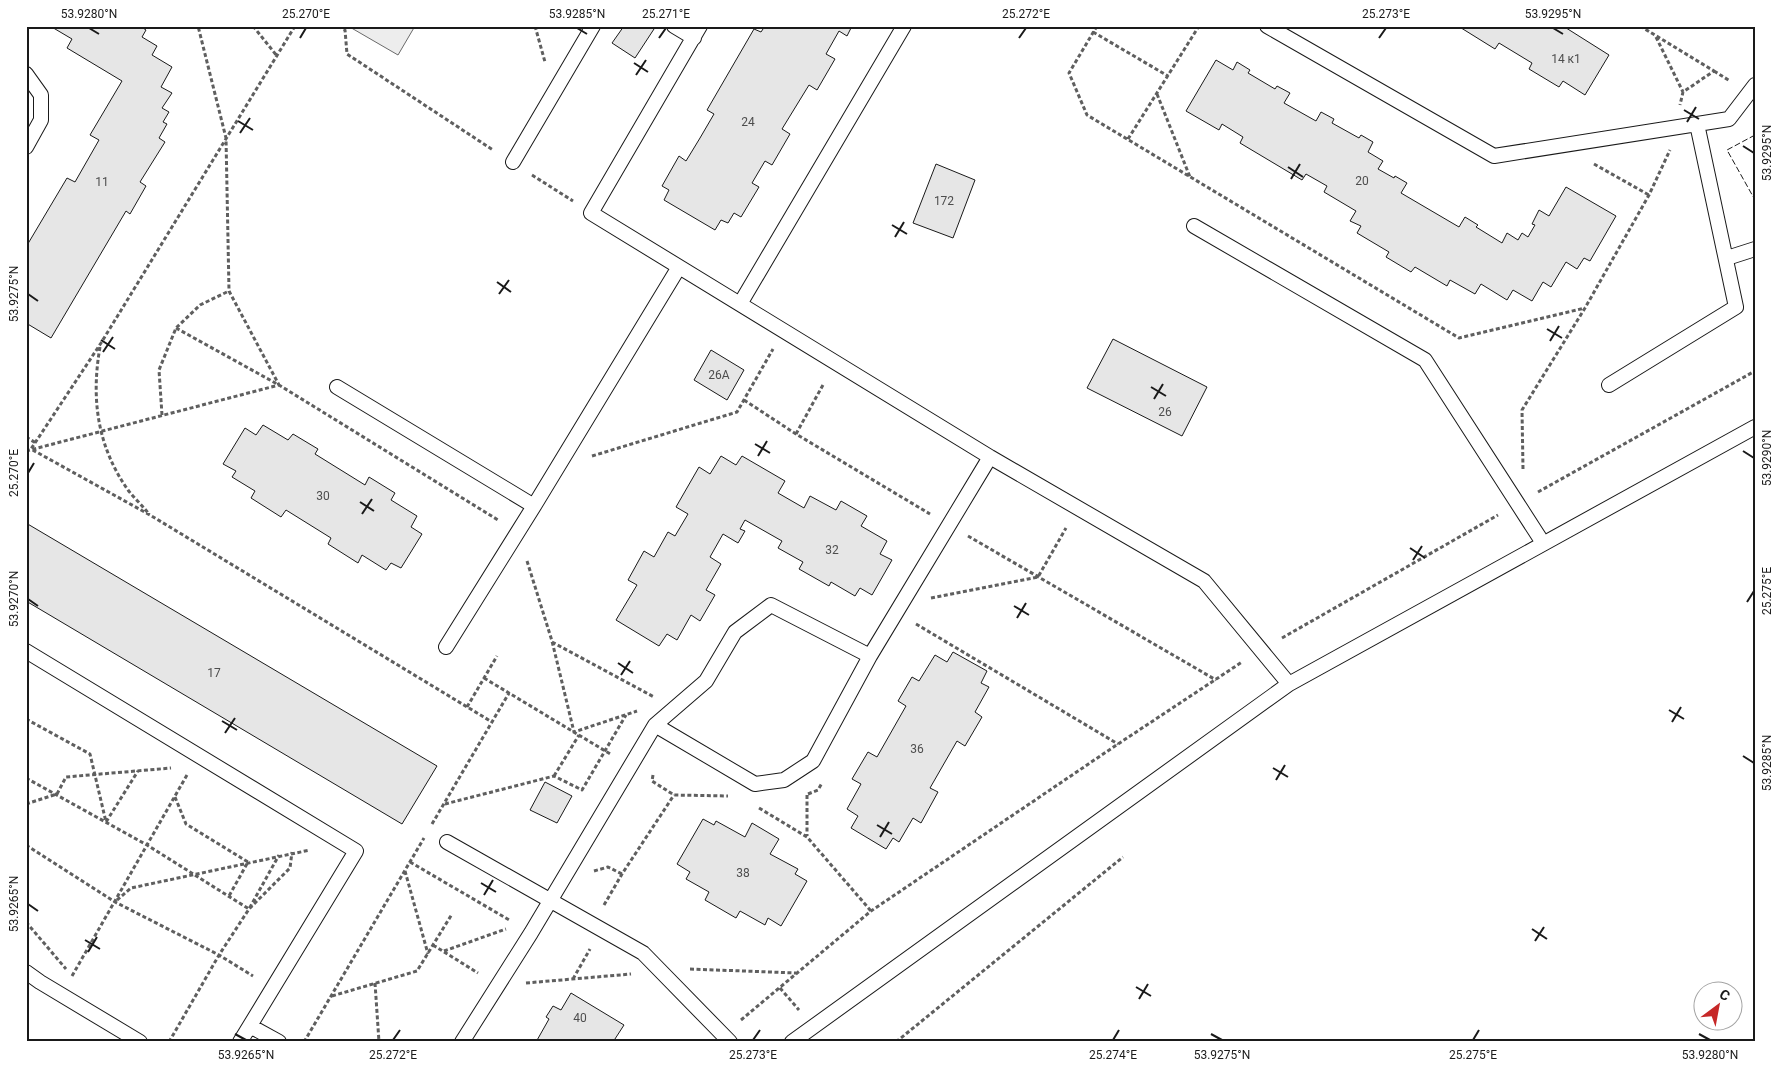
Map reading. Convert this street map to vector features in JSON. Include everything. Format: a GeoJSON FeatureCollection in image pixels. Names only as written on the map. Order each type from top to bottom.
{"type":"FeatureCollection","features":[{"type":"Feature","properties":{"kind":"lane"},"geometry":{"type":"LineString","coordinates":[[513,162],[592,26]]}},
{"type":"Feature","properties":{"kind":"lane"},"geometry":{"type":"LineString","coordinates":[[674,26],[697,32],[591,213],[990,457],[1204,580],[1289,684]]}},
{"type":"Feature","properties":{"kind":"lane"},"geometry":{"type":"LineString","coordinates":[[740,304],[904,26]]}},
{"type":"Feature","properties":{"kind":"lane"},"geometry":{"type":"LineString","coordinates":[[1267,26],[1494,156],[1729,119],[1755,85]]}},
{"type":"Feature","properties":{"kind":"lane"},"geometry":{"type":"LineString","coordinates":[[26,74],[41,96],[41,120],[26,147]]}},
{"type":"Feature","properties":{"kind":"lane"},"geometry":{"type":"LineString","coordinates":[[1609,385],[1736,306],[1697,124]]}},
{"type":"Feature","properties":{"kind":"lane"},"geometry":{"type":"LineString","coordinates":[[1194,226],[1425,360],[1543,544]]}},
{"type":"Feature","properties":{"kind":"lane"},"geometry":{"type":"LineString","coordinates":[[1726,258],[1755,249]]}},
{"type":"Feature","properties":{"kind":"lane"},"geometry":{"type":"LineString","coordinates":[[446,647],[679,267]]}},
{"type":"Feature","properties":{"kind":"lane"},"geometry":{"type":"LineString","coordinates":[[337,387],[534,506]]}},
{"type":"Feature","properties":{"kind":"lane"},"geometry":{"type":"LineString","coordinates":[[792,1042],[1289,684],[1755,426]]}},
{"type":"Feature","properties":{"kind":"lane"},"geometry":{"type":"LineString","coordinates":[[655,725],[754,784],[784,780],[814,761],[870,656],[990,457]]}},
{"type":"Feature","properties":{"kind":"lane"},"geometry":{"type":"LineString","coordinates":[[462,1042],[531,933],[655,725],[669,705],[706,681],[735,632],[771,605],[870,656]]}},
{"type":"Feature","properties":{"kind":"lane"},"geometry":{"type":"LineString","coordinates":[[26,651],[356,851],[240,1042]]}},
{"type":"Feature","properties":{"kind":"lane"},"geometry":{"type":"LineString","coordinates":[[447,842],[643,953],[726,1038]]}},
{"type":"Feature","properties":{"kind":"lane"},"geometry":{"type":"LineString","coordinates":[[26,972],[140,1042]]}},
{"type":"Feature","properties":{"kind":"lane"},"geometry":{"type":"LineString","coordinates":[[250,1026],[279,1042]]}},
{"type":"Feature","properties":{"kind":"path"},"geometry":{"type":"LineString","coordinates":[[198,26],[226,138],[228,291],[279,385]]}},
{"type":"Feature","properties":{"kind":"path"},"geometry":{"type":"LineString","coordinates":[[253,26],[276,56]]}},
{"type":"Feature","properties":{"kind":"path"},"geometry":{"type":"LineString","coordinates":[[31,450],[101,343],[296,26]]}},
{"type":"Feature","properties":{"kind":"path"},"geometry":{"type":"LineString","coordinates":[[338,26],[345,30],[346,54],[591,213]]}},
{"type":"Feature","properties":{"kind":"path"},"geometry":{"type":"LineString","coordinates":[[1097,26],[1069,73],[1087,114],[1459,338],[1585,308]]}},
{"type":"Feature","properties":{"kind":"path"},"geometry":{"type":"LineString","coordinates":[[1128,139],[1200,26]]}},
{"type":"Feature","properties":{"kind":"path"},"geometry":{"type":"LineString","coordinates":[[1640,26],[1734,84]]}},
{"type":"Feature","properties":{"kind":"path"},"geometry":{"type":"LineString","coordinates":[[1093,32],[1168,76]]}},
{"type":"Feature","properties":{"kind":"path"},"geometry":{"type":"LineString","coordinates":[[1656,36],[1683,92],[1679,110]]}},
{"type":"Feature","properties":{"kind":"path"},"geometry":{"type":"LineString","coordinates":[[1683,92],[1714,71]]}},
{"type":"Feature","properties":{"kind":"path"},"geometry":{"type":"LineString","coordinates":[[1157,94],[1190,176]]}},
{"type":"Feature","properties":{"kind":"path"},"geometry":{"type":"LineString","coordinates":[[1560,146],[1649,195]]}},
{"type":"Feature","properties":{"kind":"path"},"geometry":{"type":"LineString","coordinates":[[1524,470],[1522,410],[1585,308],[1649,195],[1669,155],[1671,146]]}},
{"type":"Feature","properties":{"kind":"path"},"geometry":{"type":"LineString","coordinates":[[162,415],[159,370],[176,328],[200,305],[228,291]]}},
{"type":"Feature","properties":{"kind":"path"},"geometry":{"type":"LineString","coordinates":[[176,328],[279,385],[518,532],[552,641],[574,732]]}},
{"type":"Feature","properties":{"kind":"path"},"geometry":{"type":"LineString","coordinates":[[558,466],[737,412],[784,331]]}},
{"type":"Feature","properties":{"kind":"path"},"geometry":{"type":"LineString","coordinates":[[101,343],[96,372],[96,401],[100,431],[111,462],[128,490],[150,515]]}},
{"type":"Feature","properties":{"kind":"path"},"geometry":{"type":"LineString","coordinates":[[796,434],[835,363]]}},
{"type":"Feature","properties":{"kind":"path"},"geometry":{"type":"LineString","coordinates":[[726,1038],[872,911],[1118,744],[1261,650],[1755,371]]}},
{"type":"Feature","properties":{"kind":"path"},"geometry":{"type":"LineString","coordinates":[[26,451],[279,385]]}},
{"type":"Feature","properties":{"kind":"path"},"geometry":{"type":"LineString","coordinates":[[744,400],[796,434],[1216,680]]}},
{"type":"Feature","properties":{"kind":"path"},"geometry":{"type":"LineString","coordinates":[[26,437],[36,443]]}},
{"type":"Feature","properties":{"kind":"path"},"geometry":{"type":"LineString","coordinates":[[31,450],[150,515],[492,722]]}},
{"type":"Feature","properties":{"kind":"path"},"geometry":{"type":"LineString","coordinates":[[902,604],[1038,577],[1078,508]]}},
{"type":"Feature","properties":{"kind":"path"},"geometry":{"type":"LineString","coordinates":[[919,615],[914,623],[1118,744]]}},
{"type":"Feature","properties":{"kind":"path"},"geometry":{"type":"LineString","coordinates":[[552,641],[669,705]]}},
{"type":"Feature","properties":{"kind":"path"},"geometry":{"type":"LineString","coordinates":[[467,707],[498,656]]}},
{"type":"Feature","properties":{"kind":"path"},"geometry":{"type":"LineString","coordinates":[[484,678],[631,766]]}},
{"type":"Feature","properties":{"kind":"path"},"geometry":{"type":"LineString","coordinates":[[429,829],[509,693]]}},
{"type":"Feature","properties":{"kind":"path"},"geometry":{"type":"LineString","coordinates":[[574,732],[626,715],[669,705]]}},
{"type":"Feature","properties":{"kind":"path"},"geometry":{"type":"LineString","coordinates":[[444,804],[554,776],[582,790],[626,715]]}},
{"type":"Feature","properties":{"kind":"path"},"geometry":{"type":"LineString","coordinates":[[26,720],[90,754],[106,822]]}},
{"type":"Feature","properties":{"kind":"path"},"geometry":{"type":"LineString","coordinates":[[554,776],[579,735]]}},
{"type":"Feature","properties":{"kind":"path"},"geometry":{"type":"LineString","coordinates":[[26,804],[57,794],[66,778],[175,767],[198,755]]}},
{"type":"Feature","properties":{"kind":"path"},"geometry":{"type":"LineString","coordinates":[[61,995],[198,755]]}},
{"type":"Feature","properties":{"kind":"path"},"geometry":{"type":"LineString","coordinates":[[654,768],[652,781],[674,795],[729,796]]}},
{"type":"Feature","properties":{"kind":"path"},"geometry":{"type":"LineString","coordinates":[[106,822],[138,771]]}},
{"type":"Feature","properties":{"kind":"path"},"geometry":{"type":"LineString","coordinates":[[26,778],[147,845],[249,909]]}},
{"type":"Feature","properties":{"kind":"path"},"geometry":{"type":"LineString","coordinates":[[800,796],[818,790],[823,782]]}},
{"type":"Feature","properties":{"kind":"path"},"geometry":{"type":"LineString","coordinates":[[602,910],[622,874],[674,795]]}},
{"type":"Feature","properties":{"kind":"path"},"geometry":{"type":"LineString","coordinates":[[807,795],[807,837]]}},
{"type":"Feature","properties":{"kind":"path"},"geometry":{"type":"LineString","coordinates":[[175,796],[186,824],[248,862]]}},
{"type":"Feature","properties":{"kind":"path"},"geometry":{"type":"LineString","coordinates":[[762,803],[753,804],[807,837],[872,911]]}},
{"type":"Feature","properties":{"kind":"path"},"geometry":{"type":"LineString","coordinates":[[304,1042],[424,837]]}},
{"type":"Feature","properties":{"kind":"path"},"geometry":{"type":"LineString","coordinates":[[115,902],[131,888],[292,852],[344,844]]}},
{"type":"Feature","properties":{"kind":"path"},"geometry":{"type":"LineString","coordinates":[[26,845],[115,902],[219,955],[273,987]]}},
{"type":"Feature","properties":{"kind":"path"},"geometry":{"type":"LineString","coordinates":[[249,909],[290,868],[292,852]]}},
{"type":"Feature","properties":{"kind":"path"},"geometry":{"type":"LineString","coordinates":[[169,1042],[219,955],[249,909],[279,855]]}},
{"type":"Feature","properties":{"kind":"path"},"geometry":{"type":"LineString","coordinates":[[896,1042],[1123,857]]}},
{"type":"Feature","properties":{"kind":"path"},"geometry":{"type":"LineString","coordinates":[[229,896],[248,862]]}},
{"type":"Feature","properties":{"kind":"path"},"geometry":{"type":"LineString","coordinates":[[410,862],[531,933]]}},
{"type":"Feature","properties":{"kind":"path"},"geometry":{"type":"LineString","coordinates":[[592,872],[608,867],[622,874]]}},
{"type":"Feature","properties":{"kind":"path"},"geometry":{"type":"LineString","coordinates":[[405,870],[428,954]]}},
{"type":"Feature","properties":{"kind":"path"},"geometry":{"type":"LineString","coordinates":[[331,996],[417,971],[452,914]]}},
{"type":"Feature","properties":{"kind":"path"},"geometry":{"type":"LineString","coordinates":[[26,922],[72,977]]}},
{"type":"Feature","properties":{"kind":"path"},"geometry":{"type":"LineString","coordinates":[[443,951],[518,925]]}},
{"type":"Feature","properties":{"kind":"path"},"geometry":{"type":"LineString","coordinates":[[433,945],[498,986]]}},
{"type":"Feature","properties":{"kind":"path"},"geometry":{"type":"LineString","coordinates":[[573,979],[590,948]]}},
{"type":"Feature","properties":{"kind":"path"},"geometry":{"type":"LineString","coordinates":[[521,984],[526,976]]}},
{"type":"Feature","properties":{"kind":"path"},"geometry":{"type":"LineString","coordinates":[[375,983],[379,1042]]}},
{"type":"Feature","properties":{"kind":"shaded area"},"geometry":{"type":"Polygon","coordinates":[[[348,26],[415,26],[398,55],[348,26]]]}},
{"type":"Feature","properties":{"kind":"building"},"geometry":{"type":"Polygon","coordinates":[[[50,26],[140,26],[146,30],[142,37],[157,46],[152,55],[172,67],[161,87],[172,93],[162,108],[169,112],[163,122],[167,124],[159,138],[165,142],[140,182],[146,186],[130,214],[126,211],[51,338],[26,323],[26,247],[67,178],[75,182],[99,140],[90,135],[122,81],[67,48],[72,39],[50,26]]]}},
{"type":"Feature","properties":{"kind":"building"},"geometry":{"type":"Polygon","coordinates":[[[624,26],[649,26],[654,29],[635,58],[612,43],[624,26]]]}},
{"type":"Feature","properties":{"kind":"building"},"geometry":{"type":"Polygon","coordinates":[[[765,26],[852,26],[847,36],[839,31],[826,54],[835,59],[817,90],[809,85],[782,129],[790,134],[772,165],[765,161],[752,183],[759,187],[741,217],[734,213],[728,223],[721,220],[715,230],[664,200],[669,190],[662,186],[679,156],[686,161],[700,138],[714,114],[707,110],[754,29],[761,32],[765,26]]]}},
{"type":"Feature","properties":{"kind":"building"},"geometry":{"type":"Polygon","coordinates":[[[1458,26],[1563,26],[1609,55],[1585,95],[1563,81],[1559,87],[1529,69],[1532,63],[1499,43],[1495,49],[1458,26]]]}},
{"type":"Feature","properties":{"kind":"building"},"geometry":{"type":"Polygon","coordinates":[[[1216,60],[1233,70],[1237,62],[1250,70],[1248,73],[1275,89],[1277,86],[1290,93],[1284,103],[1316,121],[1321,112],[1334,119],[1332,123],[1359,138],[1361,135],[1373,142],[1368,152],[1383,161],[1378,169],[1407,183],[1401,193],[1459,227],[1465,217],[1478,225],[1476,227],[1502,243],[1507,233],[1518,240],[1522,233],[1528,237],[1535,225],[1532,224],[1539,210],[1549,216],[1566,187],[1616,216],[1590,261],[1584,258],[1577,269],[1566,262],[1551,287],[1543,282],[1532,301],[1513,290],[1507,300],[1481,284],[1475,294],[1450,280],[1447,286],[1415,267],[1411,272],[1386,257],[1389,252],[1357,233],[1361,226],[1350,221],[1356,211],[1324,192],[1327,186],[1306,174],[1302,180],[1240,143],[1243,137],[1222,124],[1219,130],[1186,111],[1216,60]]]}},
{"type":"Feature","properties":{"kind":"building"},"geometry":{"type":"Polygon","coordinates":[[[936,164],[975,180],[953,238],[913,223],[936,164]]]}},
{"type":"Feature","properties":{"kind":"building"},"geometry":{"type":"Polygon","coordinates":[[[1113,339],[1207,387],[1182,436],[1087,388],[1113,339]]]}},
{"type":"Feature","properties":{"kind":"building"},"geometry":{"type":"Polygon","coordinates":[[[711,350],[744,370],[727,400],[694,380],[711,350]]]}},
{"type":"Feature","properties":{"kind":"building"},"geometry":{"type":"Polygon","coordinates":[[[263,425],[288,440],[293,434],[318,449],[315,454],[365,485],[369,477],[395,493],[391,500],[417,516],[411,527],[422,534],[401,568],[391,563],[386,570],[362,555],[358,563],[328,544],[331,538],[286,510],[281,517],[251,498],[255,491],[232,477],[236,471],[223,464],[245,428],[256,435],[263,425]]]}},
{"type":"Feature","properties":{"kind":"building"},"geometry":{"type":"Polygon","coordinates":[[[721,456],[736,465],[742,456],[785,481],[778,493],[804,508],[810,496],[836,510],[841,501],[867,516],[861,526],[887,541],[880,554],[892,560],[872,595],[860,588],[855,596],[831,582],[829,586],[799,569],[803,562],[778,548],[782,541],[745,520],[740,529],[745,531],[738,543],[723,534],[710,557],[721,564],[706,590],[715,595],[700,621],[691,615],[677,640],[667,634],[659,646],[616,620],[637,585],[628,580],[644,551],[654,557],[668,532],[675,536],[688,514],[676,507],[699,467],[710,474],[721,456]]]}},
{"type":"Feature","properties":{"kind":"building"},"geometry":{"type":"Polygon","coordinates":[[[26,523],[437,766],[402,824],[26,601],[26,523]]]}},
{"type":"Feature","properties":{"kind":"building"},"geometry":{"type":"Polygon","coordinates":[[[953,652],[987,671],[981,683],[989,687],[975,712],[982,717],[965,746],[957,741],[930,788],[938,792],[921,823],[913,818],[899,842],[893,838],[886,849],[851,828],[858,816],[847,809],[861,784],[852,779],[868,752],[877,757],[906,706],[898,701],[912,677],[919,681],[935,655],[947,662],[953,652]]]}},
{"type":"Feature","properties":{"kind":"building"},"geometry":{"type":"Polygon","coordinates":[[[545,782],[572,796],[557,823],[530,810],[545,782]]]}},
{"type":"Feature","properties":{"kind":"building"},"geometry":{"type":"Polygon","coordinates":[[[703,819],[714,825],[716,821],[745,837],[752,823],[779,839],[770,854],[798,869],[795,874],[807,881],[781,926],[768,918],[765,925],[740,911],[736,918],[705,900],[709,892],[686,879],[690,872],[677,864],[703,819]]]}},
{"type":"Feature","properties":{"kind":"building"},"geometry":{"type":"Polygon","coordinates":[[[571,993],[624,1025],[613,1042],[536,1042],[549,1019],[546,1017],[553,1006],[561,1010],[571,993]]]}},
{"type":"Feature","properties":{"kind":"fence"},"geometry":{"type":"LineString","coordinates":[[1755,135],[1727,150],[1755,200]]}}]}
